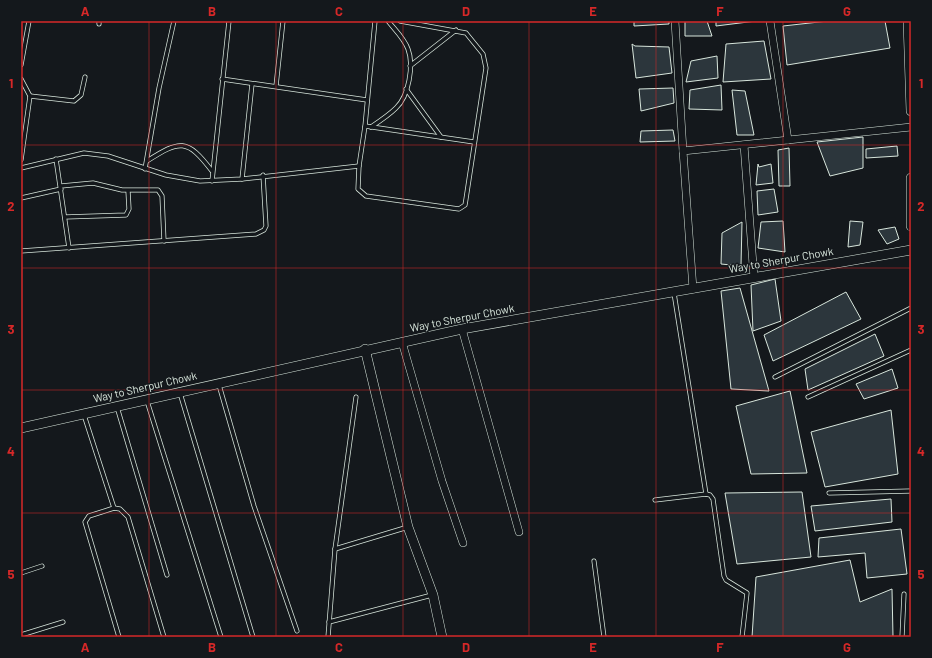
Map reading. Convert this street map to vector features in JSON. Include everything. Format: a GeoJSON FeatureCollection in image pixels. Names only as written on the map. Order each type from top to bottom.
{"type":"FeatureCollection","features":[{"type":"Feature","properties":{"kind":"street"},"geometry":{"type":"LineString","coordinates":[[675,21],[693,289]]}},
{"type":"Feature","properties":{"kind":"street"},"geometry":{"type":"LineString","coordinates":[[770,21],[788,140]]}},
{"type":"Feature","properties":{"kind":"street"},"geometry":{"type":"LineString","coordinates":[[908,21],[911,111]]}},
{"type":"Feature","properties":{"kind":"street"},"geometry":{"type":"LineString","coordinates":[[683,151],[911,127]]}},
{"type":"Feature","properties":{"kind":"street"},"geometry":{"type":"LineString","coordinates":[[744,145],[754,278]]}},
{"type":"Feature","properties":{"kind":"street"},"geometry":{"type":"LineString","coordinates":[[911,178],[911,226]]}},
{"type":"Feature","properties":{"kind":"street","name":"Way to Sherpur Chowk"},"geometry":{"type":"LineString","coordinates":[[21,428],[365,349],[462,329],[911,250]]}},
{"type":"Feature","properties":{"kind":"street"},"geometry":{"type":"LineString","coordinates":[[462,329],[519,532]]}},
{"type":"Feature","properties":{"kind":"street"},"geometry":{"type":"LineString","coordinates":[[402,342],[442,481],[463,543]]}},
{"type":"Feature","properties":{"kind":"street"},"geometry":{"type":"LineString","coordinates":[[365,349],[408,527],[433,595],[442,637]]}},
{"type":"Feature","properties":{"kind":"lane"},"geometry":{"type":"LineString","coordinates":[[21,65],[29,21]]}},
{"type":"Feature","properties":{"kind":"lane"},"geometry":{"type":"LineString","coordinates":[[145,168],[159,88],[174,21]]}},
{"type":"Feature","properties":{"kind":"lane"},"geometry":{"type":"LineString","coordinates":[[212,181],[229,21]]}},
{"type":"Feature","properties":{"kind":"lane"},"geometry":{"type":"LineString","coordinates":[[276,86],[283,21],[280,21]]}},
{"type":"Feature","properties":{"kind":"lane"},"geometry":{"type":"LineString","coordinates":[[375,21],[365,126],[359,166],[358,189],[366,196],[459,209],[465,205],[487,63],[483,54],[466,33],[400,21]]}},
{"type":"Feature","properties":{"kind":"lane"},"geometry":{"type":"LineString","coordinates":[[371,127],[397,108],[406,89],[410,66],[406,44],[388,21]]}},
{"type":"Feature","properties":{"kind":"lane"},"geometry":{"type":"LineString","coordinates":[[410,66],[456,30]]}},
{"type":"Feature","properties":{"kind":"lane"},"geometry":{"type":"LineString","coordinates":[[30,96],[74,101],[81,94],[85,77]]}},
{"type":"Feature","properties":{"kind":"lane"},"geometry":{"type":"LineString","coordinates":[[21,79],[30,96],[21,160]]}},
{"type":"Feature","properties":{"kind":"lane"},"geometry":{"type":"LineString","coordinates":[[222,79],[367,100]]}},
{"type":"Feature","properties":{"kind":"lane"},"geometry":{"type":"LineString","coordinates":[[242,179],[252,84]]}},
{"type":"Feature","properties":{"kind":"lane"},"geometry":{"type":"LineString","coordinates":[[406,89],[441,137]]}},
{"type":"Feature","properties":{"kind":"lane"},"geometry":{"type":"LineString","coordinates":[[365,126],[474,142]]}},
{"type":"Feature","properties":{"kind":"lane"},"geometry":{"type":"LineString","coordinates":[[146,161],[169,147],[185,145],[198,153],[213,171]]}},
{"type":"Feature","properties":{"kind":"lane"},"geometry":{"type":"LineString","coordinates":[[21,168],[77,153],[93,153],[187,180],[212,181],[242,179],[359,166]]}},
{"type":"Feature","properties":{"kind":"lane"},"geometry":{"type":"LineString","coordinates":[[56,159],[69,248]]}},
{"type":"Feature","properties":{"kind":"lane"},"geometry":{"type":"LineString","coordinates":[[21,251],[247,235],[262,232],[266,226],[263,176]]}},
{"type":"Feature","properties":{"kind":"lane"},"geometry":{"type":"LineString","coordinates":[[21,198],[61,188],[93,183],[128,190],[154,189],[160,193],[164,241]]}},
{"type":"Feature","properties":{"kind":"lane"},"geometry":{"type":"LineString","coordinates":[[65,217],[126,215],[129,209],[128,190]]}},
{"type":"Feature","properties":{"kind":"lane"},"geometry":{"type":"LineString","coordinates":[[674,292],[706,494]]}},
{"type":"Feature","properties":{"kind":"lane"},"geometry":{"type":"LineString","coordinates":[[775,377],[911,308]]}},
{"type":"Feature","properties":{"kind":"lane"},"geometry":{"type":"LineString","coordinates":[[808,397],[911,350]]}},
{"type":"Feature","properties":{"kind":"lane"},"geometry":{"type":"LineString","coordinates":[[218,383],[254,506],[297,631]]}},
{"type":"Feature","properties":{"kind":"lane"},"geometry":{"type":"LineString","coordinates":[[180,392],[254,637]]}},
{"type":"Feature","properties":{"kind":"lane"},"geometry":{"type":"LineString","coordinates":[[328,637],[335,549],[356,396]]}},
{"type":"Feature","properties":{"kind":"lane"},"geometry":{"type":"LineString","coordinates":[[146,399],[221,637]]}},
{"type":"Feature","properties":{"kind":"lane"},"geometry":{"type":"LineString","coordinates":[[116,406],[167,575]]}},
{"type":"Feature","properties":{"kind":"lane"},"geometry":{"type":"LineString","coordinates":[[84,414],[114,508]]}},
{"type":"Feature","properties":{"kind":"lane"},"geometry":{"type":"LineString","coordinates":[[829,493],[911,492]]}},
{"type":"Feature","properties":{"kind":"lane"},"geometry":{"type":"LineString","coordinates":[[656,500],[706,494],[710,495],[713,499],[724,576],[726,580],[747,593],[742,637]]}},
{"type":"Feature","properties":{"kind":"lane"},"geometry":{"type":"LineString","coordinates":[[119,637],[85,522],[89,516],[114,508],[120,509],[128,517],[164,637]]}},
{"type":"Feature","properties":{"kind":"lane"},"geometry":{"type":"LineString","coordinates":[[335,549],[408,527]]}},
{"type":"Feature","properties":{"kind":"lane"},"geometry":{"type":"LineString","coordinates":[[594,561],[604,637]]}},
{"type":"Feature","properties":{"kind":"lane"},"geometry":{"type":"LineString","coordinates":[[21,573],[42,566]]}},
{"type":"Feature","properties":{"kind":"lane"},"geometry":{"type":"LineString","coordinates":[[902,637],[904,594]]}},
{"type":"Feature","properties":{"kind":"lane"},"geometry":{"type":"LineString","coordinates":[[329,622],[433,595]]}},
{"type":"Feature","properties":{"kind":"lane"},"geometry":{"type":"LineString","coordinates":[[21,635],[63,622]]}},
{"type":"Feature","properties":{"kind":"building"},"geometry":{"type":"Polygon","coordinates":[[[634,21],[669,21],[669,24],[634,26],[634,21]]]}},
{"type":"Feature","properties":{"kind":"building"},"geometry":{"type":"Polygon","coordinates":[[[685,21],[707,21],[712,36],[685,36],[685,21]]]}},
{"type":"Feature","properties":{"kind":"building"},"geometry":{"type":"Polygon","coordinates":[[[716,21],[756,21],[716,26],[716,21]]]}},
{"type":"Feature","properties":{"kind":"building"},"geometry":{"type":"Polygon","coordinates":[[[828,21],[885,21],[890,48],[787,65],[783,26],[828,21]]]}},
{"type":"Feature","properties":{"kind":"building"},"geometry":{"type":"Polygon","coordinates":[[[764,41],[771,79],[723,82],[726,44],[764,41]]]}},
{"type":"Feature","properties":{"kind":"building"},"geometry":{"type":"Polygon","coordinates":[[[632,44],[635,46],[669,47],[672,73],[636,78],[632,44]]]}},
{"type":"Feature","properties":{"kind":"building"},"geometry":{"type":"Polygon","coordinates":[[[717,56],[718,78],[686,82],[691,61],[717,56]]]}},
{"type":"Feature","properties":{"kind":"building"},"geometry":{"type":"Polygon","coordinates":[[[721,85],[722,110],[689,109],[690,90],[721,85]]]}},
{"type":"Feature","properties":{"kind":"building"},"geometry":{"type":"Polygon","coordinates":[[[673,88],[674,103],[641,111],[639,89],[673,88]]]}},
{"type":"Feature","properties":{"kind":"building"},"geometry":{"type":"Polygon","coordinates":[[[732,90],[745,91],[754,135],[737,135],[732,90]]]}},
{"type":"Feature","properties":{"kind":"building"},"geometry":{"type":"Polygon","coordinates":[[[673,130],[675,141],[640,142],[641,131],[673,130]]]}},
{"type":"Feature","properties":{"kind":"building"},"geometry":{"type":"Polygon","coordinates":[[[863,137],[863,168],[830,176],[817,142],[863,137]]]}},
{"type":"Feature","properties":{"kind":"building"},"geometry":{"type":"Polygon","coordinates":[[[897,146],[898,156],[866,158],[866,149],[897,146]]]}},
{"type":"Feature","properties":{"kind":"building"},"geometry":{"type":"Polygon","coordinates":[[[789,148],[790,186],[779,186],[778,150],[789,148]]]}},
{"type":"Feature","properties":{"kind":"building"},"geometry":{"type":"Polygon","coordinates":[[[758,164],[759,167],[771,164],[773,183],[756,185],[758,164]]]}},
{"type":"Feature","properties":{"kind":"building"},"geometry":{"type":"Polygon","coordinates":[[[774,189],[778,212],[758,215],[757,191],[774,189]]]}},
{"type":"Feature","properties":{"kind":"building"},"geometry":{"type":"Polygon","coordinates":[[[783,221],[785,252],[758,248],[761,222],[783,221]]]}},
{"type":"Feature","properties":{"kind":"building"},"geometry":{"type":"Polygon","coordinates":[[[850,221],[863,222],[860,245],[848,247],[850,221]]]}},
{"type":"Feature","properties":{"kind":"building"},"geometry":{"type":"Polygon","coordinates":[[[742,222],[741,266],[721,264],[722,233],[742,222]]]}},
{"type":"Feature","properties":{"kind":"building"},"geometry":{"type":"Polygon","coordinates":[[[895,227],[899,239],[887,244],[878,230],[895,227]]]}},
{"type":"Feature","properties":{"kind":"building"},"geometry":{"type":"Polygon","coordinates":[[[775,279],[781,321],[753,331],[751,285],[775,279]]]}},
{"type":"Feature","properties":{"kind":"building"},"geometry":{"type":"Polygon","coordinates":[[[740,288],[769,391],[731,389],[721,291],[740,288]]]}},
{"type":"Feature","properties":{"kind":"building"},"geometry":{"type":"Polygon","coordinates":[[[846,292],[861,319],[773,361],[764,335],[846,292]]]}},
{"type":"Feature","properties":{"kind":"building"},"geometry":{"type":"Polygon","coordinates":[[[875,334],[884,356],[808,390],[805,369],[875,334]]]}},
{"type":"Feature","properties":{"kind":"building"},"geometry":{"type":"Polygon","coordinates":[[[892,369],[898,388],[864,399],[856,384],[892,369]]]}},
{"type":"Feature","properties":{"kind":"building"},"geometry":{"type":"Polygon","coordinates":[[[790,391],[807,473],[751,474],[736,406],[790,391]]]}},
{"type":"Feature","properties":{"kind":"building"},"geometry":{"type":"Polygon","coordinates":[[[891,410],[898,474],[825,487],[811,432],[891,410]]]}},
{"type":"Feature","properties":{"kind":"building"},"geometry":{"type":"Polygon","coordinates":[[[802,492],[811,557],[737,564],[725,493],[802,492]]]}},
{"type":"Feature","properties":{"kind":"building"},"geometry":{"type":"Polygon","coordinates":[[[891,499],[892,522],[815,531],[811,506],[891,499]]]}},
{"type":"Feature","properties":{"kind":"building"},"geometry":{"type":"Polygon","coordinates":[[[901,529],[907,574],[867,578],[865,553],[818,557],[819,538],[901,529]]]}},
{"type":"Feature","properties":{"kind":"building"},"geometry":{"type":"Polygon","coordinates":[[[850,560],[860,602],[892,589],[893,637],[752,637],[756,577],[850,560]]]}}]}
